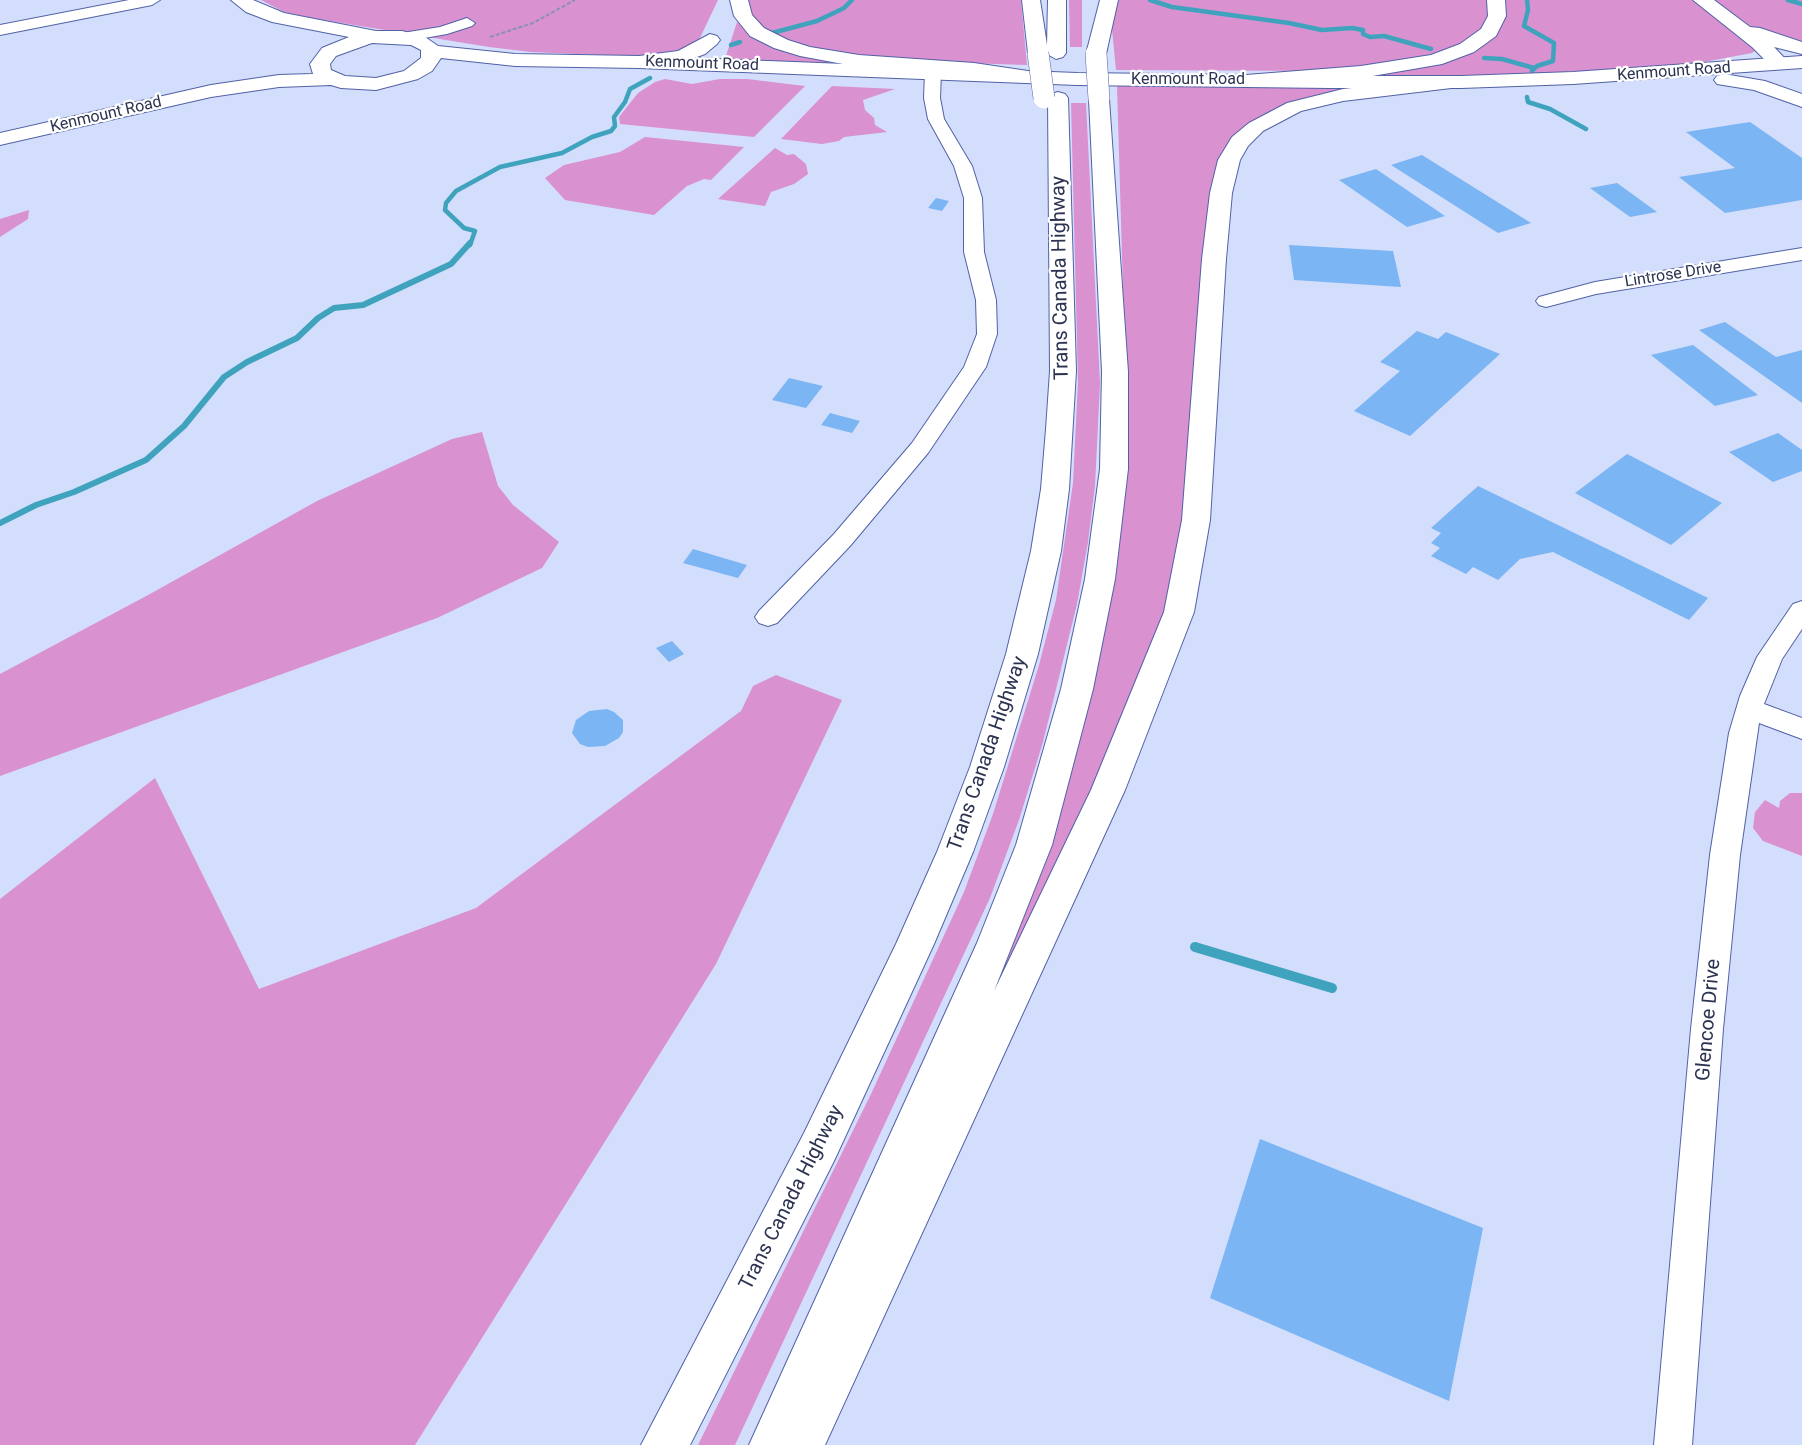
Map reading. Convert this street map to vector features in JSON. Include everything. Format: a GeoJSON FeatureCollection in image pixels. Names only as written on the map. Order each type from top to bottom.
{"type":"FeatureCollection","features":[{"type":"Feature","properties":{"kind":"main road"},"geometry":{"type":"LineString","coordinates":[[240,0],[253,8],[290,21],[314,37],[323,58],[320,68],[332,79]]}},
{"type":"Feature","properties":{"kind":"main road"},"geometry":{"type":"LineString","coordinates":[[1031,0],[1047,53]]}},
{"type":"Feature","properties":{"kind":"main road","name":"Trans Canada Highway"},"geometry":{"type":"LineString","coordinates":[[665,1445],[819,1147],[905,966],[955,852],[987,767],[1032,619],[1052,519],[1063,383],[1060,211],[1047,53],[1057,0]]}},
{"type":"Feature","properties":{"kind":"main road"},"geometry":{"type":"LineString","coordinates":[[773,1445],[996,943],[1034,845],[1077,689],[1100,579],[1114,469],[1115,372],[1107,264],[1095,0]]}},
{"type":"Feature","properties":{"kind":"main road"},"geometry":{"type":"LineString","coordinates":[[1096,54],[1109,0]]}},
{"type":"Feature","properties":{"kind":"main road"},"geometry":{"type":"LineString","coordinates":[[1246,81],[1361,72],[1413,65],[1444,57],[1472,44],[1489,32],[1497,16],[1496,0]]}},
{"type":"Feature","properties":{"kind":"main road"},"geometry":{"type":"LineString","coordinates":[[1702,0],[1737,25],[1802,87]]}},
{"type":"Feature","properties":{"kind":"main road"},"geometry":{"type":"LineString","coordinates":[[639,62],[682,56],[698,50],[725,16],[743,15],[748,23],[770,39],[793,49],[859,61],[974,69],[1028,77]]}},
{"type":"Feature","properties":{"kind":"main road"},"geometry":{"type":"LineString","coordinates":[[705,65],[725,16]]}},
{"type":"Feature","properties":{"kind":"main road","name":"Kenmount Road"},"geometry":{"type":"LineString","coordinates":[[290,21],[418,41],[430,49],[464,55],[574,62]]}},
{"type":"Feature","properties":{"kind":"main road"},"geometry":{"type":"LineString","coordinates":[[1737,25],[1774,41],[1802,48]]}},
{"type":"Feature","properties":{"kind":"main road","name":"Kenmount Road"},"geometry":{"type":"LineString","coordinates":[[0,139],[211,91],[323,58],[335,48],[352,42],[392,37]]}},
{"type":"Feature","properties":{"kind":"main road"},"geometry":{"type":"LineString","coordinates":[[411,75],[429,63],[432,55],[430,49]]}},
{"type":"Feature","properties":{"kind":"main road","name":"Kenmount Road"},"geometry":{"type":"LineString","coordinates":[[211,91],[279,81],[332,79],[364,84],[389,82],[411,75],[492,64],[574,62],[639,62],[1028,77],[1461,82],[1632,75],[1802,62]]}},
{"type":"Feature","properties":{"kind":"main road"},"geometry":{"type":"LineString","coordinates":[[1632,75],[1747,83],[1777,90],[1802,101]]}},
{"type":"Feature","properties":{"kind":"main road"},"geometry":{"type":"LineString","coordinates":[[800,1445],[1108,790],[1179,612],[1196,520],[1214,259],[1221,193],[1229,160],[1240,142],[1256,127],[1294,107],[1343,95],[1461,82]]}},
{"type":"Feature","properties":{"kind":"street"},"geometry":{"type":"LineString","coordinates":[[0,30],[152,0]]}},
{"type":"Feature","properties":{"kind":"street"},"geometry":{"type":"LineString","coordinates":[[392,37],[434,33],[467,23],[430,49]]}},
{"type":"Feature","properties":{"kind":"street"},"geometry":{"type":"LineString","coordinates":[[768,616],[842,540],[920,448],[956,399],[975,367],[987,334],[986,300],[974,252],[973,198],[963,166],[936,119],[932,98],[933,72]]}},
{"type":"Feature","properties":{"kind":"street","name":"Lintrose Drive"},"geometry":{"type":"LineString","coordinates":[[1546,301],[1595,288],[1802,254]]}},
{"type":"Feature","properties":{"kind":"street","name":"Glencoe Drive"},"geometry":{"type":"LineString","coordinates":[[1673,1445],[1707,1029],[1725,855],[1743,733],[1749,709],[1770,657],[1802,610]]}},
{"type":"Feature","properties":{"kind":"street"},"geometry":{"type":"LineString","coordinates":[[1749,709],[1802,729]]}},
{"type":"Feature","properties":{"kind":"path"},"geometry":{"type":"LineString","coordinates":[[464,55],[476,41],[521,28],[575,0]]}},
{"type":"Feature","properties":{"kind":"shaded area"},"geometry":{"type":"Polygon","coordinates":[[[261,0],[718,0],[698,42],[677,52],[646,57],[531,52],[489,47],[311,18],[284,12],[261,0]]]}},
{"type":"Feature","properties":{"kind":"shaded area"},"geometry":{"type":"Polygon","coordinates":[[[747,0],[1021,0],[1027,65],[933,62],[841,55],[792,43],[768,32],[753,19],[747,0]]]}},
{"type":"Feature","properties":{"kind":"shaded area"},"geometry":{"type":"Polygon","coordinates":[[[1069,0],[1082,0],[1082,47],[1070,47],[1069,0]]]}},
{"type":"Feature","properties":{"kind":"shaded area"},"geometry":{"type":"Polygon","coordinates":[[[1115,0],[1487,0],[1489,15],[1484,26],[1473,37],[1460,46],[1441,54],[1332,71],[1116,70],[1111,19],[1115,0]]]}},
{"type":"Feature","properties":{"kind":"shaded area"},"geometry":{"type":"Polygon","coordinates":[[[1503,0],[1695,0],[1756,50],[1752,53],[1704,62],[1631,69],[1489,75],[1355,77],[1463,56],[1503,0]]]}},
{"type":"Feature","properties":{"kind":"shaded area"},"geometry":{"type":"Polygon","coordinates":[[[1708,0],[1802,0],[1802,44],[1779,40],[1745,25],[1708,0]]]}},
{"type":"Feature","properties":{"kind":"shaded area"},"geometry":{"type":"Polygon","coordinates":[[[737,22],[745,29],[851,64],[725,59],[737,22]]]}},
{"type":"Feature","properties":{"kind":"shaded area"},"geometry":{"type":"Polygon","coordinates":[[[665,79],[692,84],[720,79],[747,79],[805,86],[754,137],[620,124],[619,117],[638,93],[655,82],[665,79]]]}},
{"type":"Feature","properties":{"kind":"shaded area"},"geometry":{"type":"Polygon","coordinates":[[[832,86],[895,89],[863,100],[865,110],[874,118],[875,125],[887,132],[844,137],[839,141],[822,144],[781,139],[832,86]]]}},
{"type":"Feature","properties":{"kind":"shaded area"},"geometry":{"type":"Polygon","coordinates":[[[1117,86],[1373,88],[1341,92],[1239,135],[1202,347],[1173,604],[1088,810],[927,1149],[1017,933],[1052,835],[1126,392],[1117,86]]]}},
{"type":"Feature","properties":{"kind":"shaded area"},"geometry":{"type":"Polygon","coordinates":[[[1071,103],[1086,103],[1100,383],[1095,486],[1088,542],[1077,604],[1043,742],[1019,820],[990,898],[735,1445],[698,1445],[871,1094],[964,892],[993,814],[1039,665],[1056,600],[1073,483],[1078,382],[1071,103]]]}},
{"type":"Feature","properties":{"kind":"shaded area"},"geometry":{"type":"Polygon","coordinates":[[[645,137],[744,147],[711,180],[704,179],[687,186],[654,215],[565,200],[545,178],[564,165],[620,152],[645,137]]]}},
{"type":"Feature","properties":{"kind":"shaded area"},"geometry":{"type":"Polygon","coordinates":[[[775,148],[787,155],[794,154],[806,164],[808,174],[794,184],[771,192],[765,206],[718,199],[775,148]]]}},
{"type":"Feature","properties":{"kind":"shaded area"},"geometry":{"type":"Polygon","coordinates":[[[29,210],[28,219],[0,237],[0,219],[29,210]]]}},
{"type":"Feature","properties":{"kind":"shaded area"},"geometry":{"type":"Polygon","coordinates":[[[482,432],[498,486],[513,505],[559,542],[542,568],[437,618],[0,776],[0,674],[317,501],[452,439],[482,432]]]}},
{"type":"Feature","properties":{"kind":"shaded area"},"geometry":{"type":"Polygon","coordinates":[[[776,675],[842,700],[716,964],[415,1445],[0,1445],[0,899],[155,778],[259,989],[476,908],[741,711],[753,686],[776,675]]]}},
{"type":"Feature","properties":{"kind":"shaded area"},"geometry":{"type":"Polygon","coordinates":[[[1790,793],[1802,793],[1802,856],[1763,841],[1753,828],[1755,812],[1765,800],[1779,808],[1780,801],[1790,793]]]}},
{"type":"Feature","properties":{"kind":"building"},"geometry":{"type":"Polygon","coordinates":[[[1750,122],[1802,158],[1802,200],[1725,213],[1679,177],[1735,168],[1686,132],[1750,122]]]}},
{"type":"Feature","properties":{"kind":"building"},"geometry":{"type":"Polygon","coordinates":[[[1422,155],[1531,223],[1498,233],[1391,165],[1422,155]]]}},
{"type":"Feature","properties":{"kind":"building"},"geometry":{"type":"Polygon","coordinates":[[[1376,169],[1445,216],[1407,227],[1339,180],[1376,169]]]}},
{"type":"Feature","properties":{"kind":"building"},"geometry":{"type":"Polygon","coordinates":[[[1617,183],[1657,212],[1630,217],[1590,188],[1617,183]]]}},
{"type":"Feature","properties":{"kind":"building"},"geometry":{"type":"Polygon","coordinates":[[[936,198],[949,201],[942,211],[928,208],[936,198]]]}},
{"type":"Feature","properties":{"kind":"building"},"geometry":{"type":"Polygon","coordinates":[[[1289,245],[1393,251],[1401,287],[1294,280],[1289,245]]]}},
{"type":"Feature","properties":{"kind":"building"},"geometry":{"type":"Polygon","coordinates":[[[1725,322],[1776,357],[1802,350],[1802,403],[1699,330],[1725,322]]]}},
{"type":"Feature","properties":{"kind":"building"},"geometry":{"type":"Polygon","coordinates":[[[1417,331],[1438,339],[1446,332],[1500,354],[1410,436],[1354,411],[1400,371],[1380,362],[1417,331]]]}},
{"type":"Feature","properties":{"kind":"building"},"geometry":{"type":"Polygon","coordinates":[[[1693,345],[1758,395],[1715,406],[1651,355],[1693,345]]]}},
{"type":"Feature","properties":{"kind":"building"},"geometry":{"type":"Polygon","coordinates":[[[789,378],[823,386],[806,408],[772,400],[789,378]]]}},
{"type":"Feature","properties":{"kind":"building"},"geometry":{"type":"Polygon","coordinates":[[[830,413],[860,421],[852,433],[821,425],[830,413]]]}},
{"type":"Feature","properties":{"kind":"building"},"geometry":{"type":"Polygon","coordinates":[[[1778,433],[1802,450],[1802,471],[1773,482],[1729,452],[1778,433]]]}},
{"type":"Feature","properties":{"kind":"building"},"geometry":{"type":"Polygon","coordinates":[[[1627,454],[1722,503],[1671,545],[1575,493],[1627,454]]]}},
{"type":"Feature","properties":{"kind":"building"},"geometry":{"type":"Polygon","coordinates":[[[1478,486],[1708,598],[1689,620],[1553,552],[1520,559],[1498,580],[1473,567],[1466,574],[1431,556],[1440,548],[1431,543],[1441,533],[1431,528],[1478,486]]]}},
{"type":"Feature","properties":{"kind":"building"},"geometry":{"type":"Polygon","coordinates":[[[693,549],[747,565],[738,578],[683,563],[693,549]]]}},
{"type":"Feature","properties":{"kind":"building"},"geometry":{"type":"Polygon","coordinates":[[[672,641],[684,654],[669,662],[656,648],[672,641]]]}},
{"type":"Feature","properties":{"kind":"building"},"geometry":{"type":"Polygon","coordinates":[[[607,709],[623,720],[623,732],[619,738],[605,746],[588,747],[580,744],[572,733],[576,720],[589,711],[607,709]]]}},
{"type":"Feature","properties":{"kind":"building"},"geometry":{"type":"Polygon","coordinates":[[[1260,1139],[1483,1228],[1449,1401],[1210,1298],[1260,1139]]]}},
{"type":"Feature","properties":{"kind":"waterway"},"geometry":{"type":"LineString","coordinates":[[772,33],[817,21],[844,8],[852,0]]}},
{"type":"Feature","properties":{"kind":"waterway"},"geometry":{"type":"LineString","coordinates":[[1150,0],[1172,7],[1289,23],[1322,30],[1352,28],[1363,30],[1363,34],[1370,37],[1384,36],[1431,49]]}},
{"type":"Feature","properties":{"kind":"waterway"},"geometry":{"type":"LineString","coordinates":[[1527,0],[1528,10],[1524,26],[1554,43],[1553,61],[1537,66],[1532,71]]}},
{"type":"Feature","properties":{"kind":"waterway"},"geometry":{"type":"LineString","coordinates":[[1788,0],[1802,4]]}},
{"type":"Feature","properties":{"kind":"waterway"},"geometry":{"type":"LineString","coordinates":[[731,45],[740,42]]}},
{"type":"Feature","properties":{"kind":"waterway"},"geometry":{"type":"LineString","coordinates":[[1484,58],[1502,59],[1534,68]]}},
{"type":"Feature","properties":{"kind":"waterway"},"geometry":{"type":"LineString","coordinates":[[470,245],[475,231],[464,228],[445,210],[446,203],[456,191],[500,167],[562,153],[592,137],[611,131],[615,126],[614,117],[625,102],[630,89],[650,78]]}},
{"type":"Feature","properties":{"kind":"waterway"},"geometry":{"type":"LineString","coordinates":[[1527,97],[1528,102],[1550,109],[1586,129]]}},
{"type":"Feature","properties":{"kind":"waterway"},"geometry":{"type":"LineString","coordinates":[[0,523],[36,505],[74,492],[146,460],[184,426],[224,377],[247,362],[297,338],[318,318],[334,308],[363,305],[451,264],[470,243]]}},
{"type":"Feature","properties":{"kind":"waterway"},"geometry":{"type":"LineString","coordinates":[[1195,947],[1332,988]]}}]}
